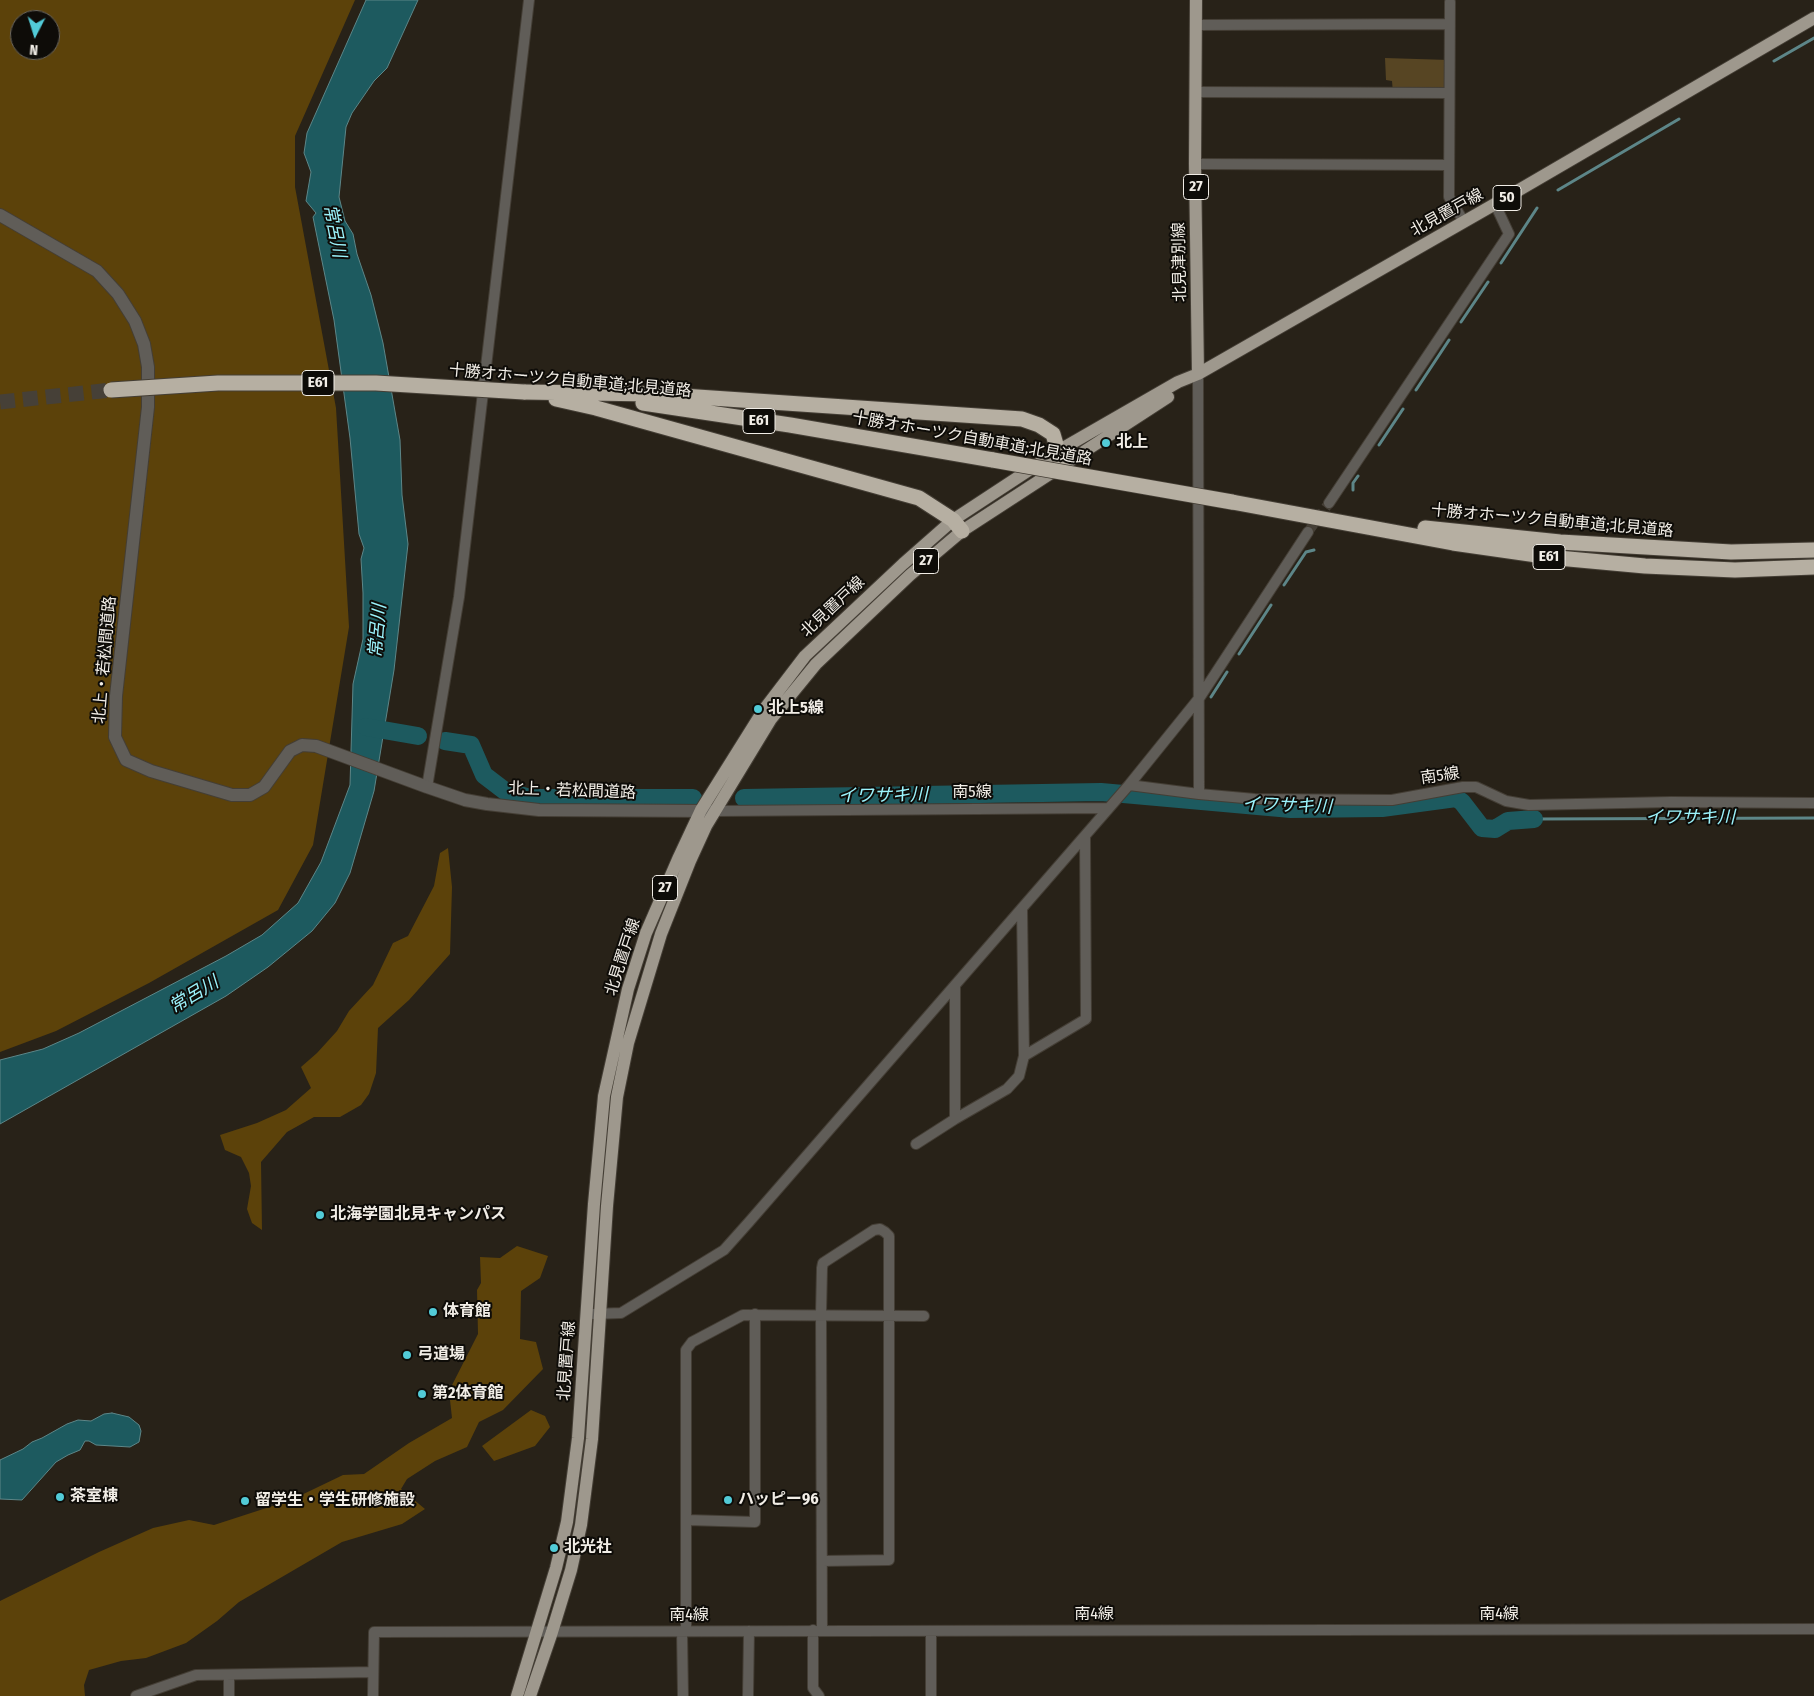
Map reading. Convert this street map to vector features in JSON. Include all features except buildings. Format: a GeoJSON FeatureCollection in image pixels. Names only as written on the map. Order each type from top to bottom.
{"type":"FeatureCollection","features":[{"type":"Feature","properties":{"kind":"highway","name":"十勝オホーツク自動車道;北見道路"},"geometry":{"type":"LineString","coordinates":[[111,390],[218,383],[376,383],[524,392],[650,403],[1287,511],[1453,543],[1558,558],[1645,566],[1735,570],[1814,567]]}},
{"type":"Feature","properties":{"kind":"highway"},"geometry":{"type":"LineString","coordinates":[[524,392],[653,394],[1022,419],[1038,425],[1053,434],[1060,458]]}},
{"type":"Feature","properties":{"kind":"highway"},"geometry":{"type":"LineString","coordinates":[[524,392],[596,408],[919,498],[957,526]]}},
{"type":"Feature","properties":{"kind":"highway","name":"十勝オホーツク自動車道;北見道路"},"geometry":{"type":"LineString","coordinates":[[1287,511],[1455,532],[1560,542],[1731,552],[1814,550]]}},
{"type":"Feature","properties":{"kind":"main road","name":"北見津別線"},"geometry":{"type":"LineString","coordinates":[[1196,0],[1195,164],[1198,374]]}},
{"type":"Feature","properties":{"kind":"main road","name":"北見置戸線"},"geometry":{"type":"LineString","coordinates":[[517,1696],[556,1568],[567,1522],[578,1438],[594,1204],[604,1096],[628,989],[646,933],[701,810],[763,712],[806,656],[877,588],[957,526],[1178,382],[1198,374],[1464,222],[1814,18]]}},
{"type":"Feature","properties":{"kind":"main road","name":"北見置戸線"},"geometry":{"type":"LineString","coordinates":[[530,1696],[571,1570],[581,1525],[592,1439],[607,1206],[617,1097],[628,1043],[661,934],[706,826],[771,719],[816,664],[910,575],[957,526]]}},
{"type":"Feature","properties":{"kind":"street"},"geometry":{"type":"LineString","coordinates":[[422,785],[459,597],[529,0]]}},
{"type":"Feature","properties":{"kind":"street"},"geometry":{"type":"LineString","coordinates":[[1450,2],[1449,197],[1464,222]]}},
{"type":"Feature","properties":{"kind":"street"},"geometry":{"type":"LineString","coordinates":[[1196,25],[1450,24]]}},
{"type":"Feature","properties":{"kind":"street"},"geometry":{"type":"LineString","coordinates":[[1196,92],[1449,93]]}},
{"type":"Feature","properties":{"kind":"street"},"geometry":{"type":"LineString","coordinates":[[1195,164],[1449,165]]}},
{"type":"Feature","properties":{"kind":"street"},"geometry":{"type":"LineString","coordinates":[[1329,503],[1509,234],[1495,204]]}},
{"type":"Feature","properties":{"kind":"street","name":"北上・若松間道路"},"geometry":{"type":"LineString","coordinates":[[0,215],[97,270],[118,294],[135,321],[144,344],[148,367],[148,408],[116,696],[115,737],[126,760],[151,771],[232,796],[250,795],[264,787],[290,751],[302,745],[316,746],[465,800],[539,810],[716,811]]}},
{"type":"Feature","properties":{"kind":"street"},"geometry":{"type":"LineString","coordinates":[[1198,374],[1199,794]]}},
{"type":"Feature","properties":{"kind":"street"},"geometry":{"type":"LineString","coordinates":[[587,1313],[621,1313],[724,1250],[1086,836],[1200,697],[1308,532]]}},
{"type":"Feature","properties":{"kind":"street","name":"南5線"},"geometry":{"type":"LineString","coordinates":[[1123,790],[1255,799],[1392,800],[1463,787],[1476,787],[1506,801],[1529,805],[1671,802],[1814,803]]}},
{"type":"Feature","properties":{"kind":"street","name":"南5線"},"geometry":{"type":"LineString","coordinates":[[716,811],[1108,808]]}},
{"type":"Feature","properties":{"kind":"street"},"geometry":{"type":"LineString","coordinates":[[1024,1056],[1086,1019],[1086,836]]}},
{"type":"Feature","properties":{"kind":"street"},"geometry":{"type":"LineString","coordinates":[[916,1144],[1007,1089],[1019,1076],[1024,1056],[1022,908]]}},
{"type":"Feature","properties":{"kind":"street"},"geometry":{"type":"LineString","coordinates":[[955,985],[955,1119]]}},
{"type":"Feature","properties":{"kind":"street"},"geometry":{"type":"LineString","coordinates":[[819,1696],[813,1688],[822,1561],[822,1268],[823,1263],[874,1230],[880,1229],[889,1236],[889,1560],[822,1561]]}},
{"type":"Feature","properties":{"kind":"street"},"geometry":{"type":"LineString","coordinates":[[688,1520],[755,1522],[755,1314]]}},
{"type":"Feature","properties":{"kind":"street"},"geometry":{"type":"LineString","coordinates":[[683,1696],[688,1520],[686,1350],[692,1342],[743,1315],[889,1314],[924,1316]]}},
{"type":"Feature","properties":{"kind":"street","name":"南4線"},"geometry":{"type":"LineString","coordinates":[[372,1672],[374,1632],[1814,1629]]}},
{"type":"Feature","properties":{"kind":"street"},"geometry":{"type":"LineString","coordinates":[[748,1696],[749,1630]]}},
{"type":"Feature","properties":{"kind":"street"},"geometry":{"type":"LineString","coordinates":[[931,1631],[931,1696]]}},
{"type":"Feature","properties":{"kind":"street"},"geometry":{"type":"LineString","coordinates":[[136,1696],[196,1675],[372,1672],[373,1696]]}},
{"type":"Feature","properties":{"kind":"street"},"geometry":{"type":"LineString","coordinates":[[229,1674],[229,1696]]}},
{"type":"Feature","properties":{"kind":"shaded area"},"geometry":{"type":"Polygon","coordinates":[[[0,0],[355,0],[295,136],[295,187],[336,408],[349,627],[313,845],[278,910],[149,983],[56,1031],[0,1052],[0,0]]]}},
{"type":"Feature","properties":{"kind":"shaded area"},"geometry":{"type":"Polygon","coordinates":[[[1385,58],[1449,60],[1449,93],[1393,93],[1392,81],[1386,80],[1385,58]]]}},
{"type":"Feature","properties":{"kind":"shaded area"},"geometry":{"type":"Polygon","coordinates":[[[448,848],[452,887],[450,954],[409,1000],[378,1028],[376,1073],[369,1094],[361,1105],[340,1117],[314,1117],[287,1132],[261,1162],[262,1230],[252,1223],[247,1209],[251,1186],[249,1173],[241,1157],[225,1150],[220,1135],[257,1123],[286,1110],[311,1088],[301,1067],[337,1031],[349,1011],[373,985],[393,943],[408,936],[434,886],[440,853],[448,848]]]}},
{"type":"Feature","properties":{"kind":"shaded area"},"geometry":{"type":"Polygon","coordinates":[[[517,1246],[548,1256],[540,1278],[521,1291],[520,1339],[536,1342],[543,1369],[503,1410],[479,1422],[467,1447],[435,1461],[407,1479],[401,1489],[425,1509],[402,1524],[342,1542],[239,1602],[217,1621],[186,1643],[146,1658],[121,1661],[89,1670],[84,1685],[85,1696],[0,1696],[0,1601],[99,1552],[153,1528],[189,1520],[214,1525],[291,1500],[343,1475],[364,1474],[409,1443],[452,1418],[449,1391],[478,1334],[477,1290],[481,1283],[480,1257],[500,1258],[517,1246]]]}},
{"type":"Feature","properties":{"kind":"shaded area"},"geometry":{"type":"Polygon","coordinates":[[[531,1410],[545,1416],[550,1427],[535,1446],[494,1461],[482,1446],[531,1410]]]}},
{"type":"Feature","properties":{"kind":"water","name":"常呂川"},"geometry":{"type":"Polygon","coordinates":[[[366,0],[418,0],[387,68],[374,81],[352,113],[346,127],[339,197],[345,221],[353,234],[383,343],[400,440],[402,495],[408,544],[394,670],[374,791],[350,873],[335,903],[312,931],[268,967],[226,996],[0,1124],[0,1060],[43,1049],[79,1033],[226,956],[262,935],[298,903],[321,862],[350,785],[353,684],[363,639],[361,559],[364,548],[359,534],[350,438],[334,320],[313,217],[316,213],[306,201],[311,172],[304,153],[307,133],[366,0]]]}},
{"type":"Feature","properties":{"kind":"water"},"geometry":{"type":"Polygon","coordinates":[[[112,1413],[129,1417],[139,1425],[141,1431],[139,1442],[130,1447],[96,1445],[85,1441],[80,1450],[56,1462],[22,1500],[0,1499],[0,1460],[67,1424],[78,1420],[91,1421],[104,1414],[112,1413]]]}},
{"type":"Feature","properties":{"kind":"waterway"},"geometry":{"type":"LineString","coordinates":[[1774,61],[1814,38]]}},
{"type":"Feature","properties":{"kind":"waterway"},"geometry":{"type":"LineString","coordinates":[[1558,190],[1679,119]]}},
{"type":"Feature","properties":{"kind":"waterway"},"geometry":{"type":"LineString","coordinates":[[1501,263],[1537,208]]}},
{"type":"Feature","properties":{"kind":"waterway"},"geometry":{"type":"LineString","coordinates":[[1461,322],[1488,282]]}},
{"type":"Feature","properties":{"kind":"waterway"},"geometry":{"type":"LineString","coordinates":[[1416,390],[1449,340]]}},
{"type":"Feature","properties":{"kind":"waterway"},"geometry":{"type":"LineString","coordinates":[[1379,445],[1403,409]]}},
{"type":"Feature","properties":{"kind":"waterway"},"geometry":{"type":"LineString","coordinates":[[1353,490],[1353,483],[1358,476]]}},
{"type":"Feature","properties":{"kind":"waterway"},"geometry":{"type":"LineString","coordinates":[[1284,585],[1306,552],[1314,550]]}},
{"type":"Feature","properties":{"kind":"waterway"},"geometry":{"type":"LineString","coordinates":[[1239,654],[1271,605]]}},
{"type":"Feature","properties":{"kind":"waterway"},"geometry":{"type":"LineString","coordinates":[[1211,697],[1227,672]]}},
{"type":"Feature","properties":{"kind":"waterway","name":"イワサキ川"},"geometry":{"type":"LineString","coordinates":[[366,727],[418,736]]}},
{"type":"Feature","properties":{"kind":"waterway","name":"イワサキ川"},"geometry":{"type":"LineString","coordinates":[[445,741],[471,745],[484,775],[505,791],[530,798],[693,798]]}},
{"type":"Feature","properties":{"kind":"waterway","name":"イワサキ川"},"geometry":{"type":"LineString","coordinates":[[744,798],[1101,792],[1291,809],[1382,808],[1456,798],[1462,802],[1482,828],[1495,829],[1508,821],[1534,819]]}},
{"type":"Feature","properties":{"kind":"waterway","name":"イワサキ川"},"geometry":{"type":"LineString","coordinates":[[1534,819],[1814,818]]}},
{"type":"Feature","properties":{"kind":"tunnel"},"geometry":{"type":"LineString","coordinates":[[0,402],[111,390]]}},
{"type":"Feature","properties":{"kind":"tunnel"},"geometry":{"type":"LineString","coordinates":[[1308,532],[1329,503]]}},
{"type":"Feature","properties":{"kind":"place","name":"北上"},"geometry":{"type":"Point","coordinates":[1106,443]}},
{"type":"Feature","properties":{"kind":"place","name":"北上5線"},"geometry":{"type":"Point","coordinates":[758,709]}},
{"type":"Feature","properties":{"kind":"place","name":"北海学園北見キャンパス"},"geometry":{"type":"Point","coordinates":[320,1215]}},
{"type":"Feature","properties":{"kind":"place","name":"体育館"},"geometry":{"type":"Point","coordinates":[433,1312]}},
{"type":"Feature","properties":{"kind":"place","name":"弓道場"},"geometry":{"type":"Point","coordinates":[407,1355]}},
{"type":"Feature","properties":{"kind":"place","name":"第2体育館"},"geometry":{"type":"Point","coordinates":[422,1394]}},
{"type":"Feature","properties":{"kind":"place","name":"茶室棟"},"geometry":{"type":"Point","coordinates":[60,1497]}},
{"type":"Feature","properties":{"kind":"place","name":"ハッピー96"},"geometry":{"type":"Point","coordinates":[728,1500]}},
{"type":"Feature","properties":{"kind":"place","name":"留学生・学生研修施設"},"geometry":{"type":"Point","coordinates":[245,1501]}},
{"type":"Feature","properties":{"kind":"place","name":"北光社"},"geometry":{"type":"Point","coordinates":[554,1548]}}]}
